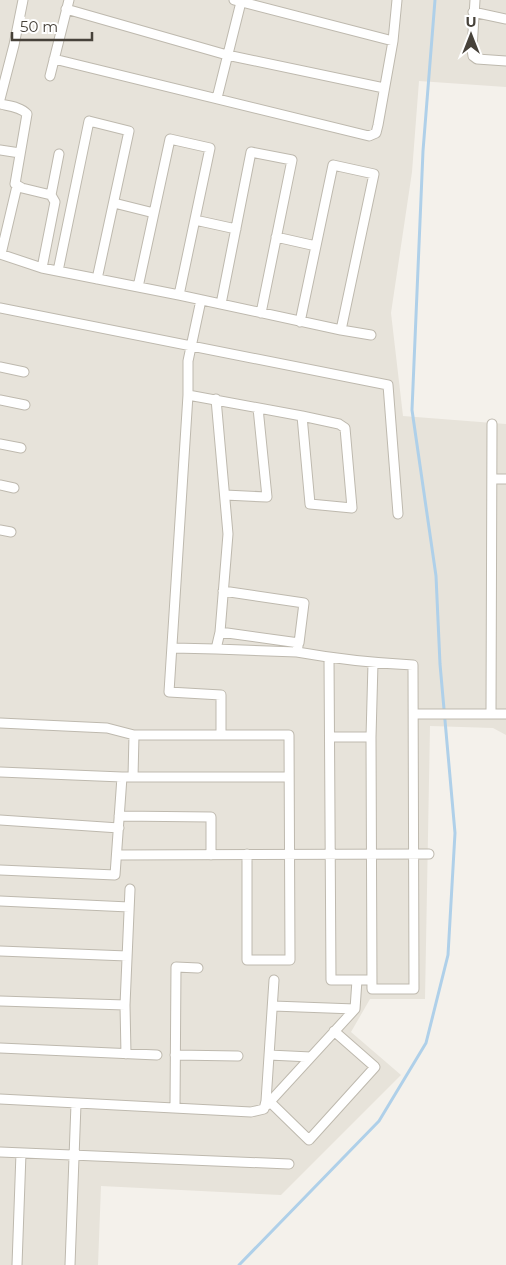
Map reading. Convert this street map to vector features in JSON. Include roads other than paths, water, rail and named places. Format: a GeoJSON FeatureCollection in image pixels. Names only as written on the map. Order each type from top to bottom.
{"type":"FeatureCollection","features":[{"type":"Feature","properties":{"kind":"street"},"geometry":{"type":"LineString","coordinates":[[0,98],[14,45],[23,0]]}},
{"type":"Feature","properties":{"kind":"street"},"geometry":{"type":"LineString","coordinates":[[54,59],[369,136],[376,133],[378,125],[398,0]]}},
{"type":"Feature","properties":{"kind":"street"},"geometry":{"type":"LineString","coordinates":[[475,0],[473,56],[477,59],[506,61]]}},
{"type":"Feature","properties":{"kind":"street"},"geometry":{"type":"LineString","coordinates":[[217,98],[238,1],[393,40]]}},
{"type":"Feature","properties":{"kind":"street"},"geometry":{"type":"LineString","coordinates":[[50,76],[67,4],[227,55],[384,88]]}},
{"type":"Feature","properties":{"kind":"street"},"geometry":{"type":"LineString","coordinates":[[474,12],[506,19]]}},
{"type":"Feature","properties":{"kind":"street"},"geometry":{"type":"LineString","coordinates":[[0,104],[19,108],[27,114],[27,122],[14,181],[17,186],[1,254],[42,268],[179,295],[300,322],[372,335]]}},
{"type":"Feature","properties":{"kind":"street"},"geometry":{"type":"LineString","coordinates":[[58,271],[89,121],[129,131],[97,279]]}},
{"type":"Feature","properties":{"kind":"street"},"geometry":{"type":"LineString","coordinates":[[138,287],[170,139],[210,148],[179,295]]}},
{"type":"Feature","properties":{"kind":"street"},"geometry":{"type":"LineString","coordinates":[[0,150],[20,153]]}},
{"type":"Feature","properties":{"kind":"street"},"geometry":{"type":"LineString","coordinates":[[221,304],[252,152],[292,160],[261,313]]}},
{"type":"Feature","properties":{"kind":"street"},"geometry":{"type":"LineString","coordinates":[[42,268],[54,202],[51,195],[59,154]]}},
{"type":"Feature","properties":{"kind":"street"},"geometry":{"type":"LineString","coordinates":[[300,322],[334,165],[374,174],[341,330]]}},
{"type":"Feature","properties":{"kind":"street"},"geometry":{"type":"LineString","coordinates":[[17,186],[51,195]]}},
{"type":"Feature","properties":{"kind":"street"},"geometry":{"type":"LineString","coordinates":[[114,203],[154,213]]}},
{"type":"Feature","properties":{"kind":"street"},"geometry":{"type":"LineString","coordinates":[[195,220],[236,229]]}},
{"type":"Feature","properties":{"kind":"street"},"geometry":{"type":"LineString","coordinates":[[276,237],[316,246]]}},
{"type":"Feature","properties":{"kind":"street"},"geometry":{"type":"LineString","coordinates":[[201,300],[188,361],[188,395],[169,692],[221,695],[220,735]]}},
{"type":"Feature","properties":{"kind":"street"},"geometry":{"type":"LineString","coordinates":[[0,308],[388,386],[398,514]]}},
{"type":"Feature","properties":{"kind":"street"},"geometry":{"type":"LineString","coordinates":[[0,366],[24,372]]}},
{"type":"Feature","properties":{"kind":"street"},"geometry":{"type":"LineString","coordinates":[[188,395],[302,416],[339,424],[346,428],[352,508],[310,504],[302,416]]}},
{"type":"Feature","properties":{"kind":"street"},"geometry":{"type":"LineString","coordinates":[[0,400],[24,405]]}},
{"type":"Feature","properties":{"kind":"street"},"geometry":{"type":"LineString","coordinates":[[216,400],[228,534],[220,632],[216,649]]}},
{"type":"Feature","properties":{"kind":"street"},"geometry":{"type":"LineString","coordinates":[[225,495],[267,497],[258,408]]}},
{"type":"Feature","properties":{"kind":"street"},"geometry":{"type":"LineString","coordinates":[[491,714],[492,424]]}},
{"type":"Feature","properties":{"kind":"street"},"geometry":{"type":"LineString","coordinates":[[0,444],[21,448]]}},
{"type":"Feature","properties":{"kind":"street"},"geometry":{"type":"LineString","coordinates":[[492,479],[506,479]]}},
{"type":"Feature","properties":{"kind":"street"},"geometry":{"type":"LineString","coordinates":[[0,485],[14,488]]}},
{"type":"Feature","properties":{"kind":"street"},"geometry":{"type":"LineString","coordinates":[[0,530],[11,532]]}},
{"type":"Feature","properties":{"kind":"street"},"geometry":{"type":"LineString","coordinates":[[223,590],[304,602],[298,647]]}},
{"type":"Feature","properties":{"kind":"street"},"geometry":{"type":"LineString","coordinates":[[220,632],[298,647],[329,658],[413,665],[414,989],[372,989],[372,663]]}},
{"type":"Feature","properties":{"kind":"street"},"geometry":{"type":"LineString","coordinates":[[173,648],[298,647]]}},
{"type":"Feature","properties":{"kind":"street"},"geometry":{"type":"LineString","coordinates":[[329,658],[331,980],[372,980]]}},
{"type":"Feature","properties":{"kind":"street"},"geometry":{"type":"LineString","coordinates":[[414,714],[506,714]]}},
{"type":"Feature","properties":{"kind":"street"},"geometry":{"type":"LineString","coordinates":[[0,723],[107,728],[134,735],[289,735],[290,960],[247,960],[247,854]]}},
{"type":"Feature","properties":{"kind":"street"},"geometry":{"type":"LineString","coordinates":[[133,777],[134,735]]}},
{"type":"Feature","properties":{"kind":"street"},"geometry":{"type":"LineString","coordinates":[[330,737],[371,737]]}},
{"type":"Feature","properties":{"kind":"street"},"geometry":{"type":"LineString","coordinates":[[0,772],[122,777],[289,777]]}},
{"type":"Feature","properties":{"kind":"street"},"geometry":{"type":"LineString","coordinates":[[0,870],[115,875],[122,777]]}},
{"type":"Feature","properties":{"kind":"street"},"geometry":{"type":"LineString","coordinates":[[119,816],[211,817],[211,855]]}},
{"type":"Feature","properties":{"kind":"street"},"geometry":{"type":"LineString","coordinates":[[0,820],[118,828]]}},
{"type":"Feature","properties":{"kind":"street"},"geometry":{"type":"LineString","coordinates":[[117,855],[429,854]]}},
{"type":"Feature","properties":{"kind":"street"},"geometry":{"type":"LineString","coordinates":[[126,1054],[125,1005],[130,889]]}},
{"type":"Feature","properties":{"kind":"street"},"geometry":{"type":"LineString","coordinates":[[0,901],[129,907]]}},
{"type":"Feature","properties":{"kind":"street"},"geometry":{"type":"LineString","coordinates":[[0,951],[127,956]]}},
{"type":"Feature","properties":{"kind":"street"},"geometry":{"type":"LineString","coordinates":[[175,1107],[176,968],[198,968]]}},
{"type":"Feature","properties":{"kind":"street"},"geometry":{"type":"LineString","coordinates":[[268,1104],[274,980]]}},
{"type":"Feature","properties":{"kind":"street"},"geometry":{"type":"LineString","coordinates":[[0,1100],[251,1112],[264,1109],[355,1009],[357,980]]}},
{"type":"Feature","properties":{"kind":"street"},"geometry":{"type":"LineString","coordinates":[[0,1000],[125,1005]]}},
{"type":"Feature","properties":{"kind":"street"},"geometry":{"type":"LineString","coordinates":[[273,1006],[355,1009]]}},
{"type":"Feature","properties":{"kind":"street"},"geometry":{"type":"LineString","coordinates":[[268,1104],[309,1140],[375,1067],[334,1031]]}},
{"type":"Feature","properties":{"kind":"street"},"geometry":{"type":"LineString","coordinates":[[0,1048],[156,1055]]}},
{"type":"Feature","properties":{"kind":"street"},"geometry":{"type":"LineString","coordinates":[[176,1055],[238,1056]]}},
{"type":"Feature","properties":{"kind":"street"},"geometry":{"type":"LineString","coordinates":[[270,1055],[311,1057]]}},
{"type":"Feature","properties":{"kind":"street"},"geometry":{"type":"LineString","coordinates":[[70,1265],[76,1104]]}},
{"type":"Feature","properties":{"kind":"street"},"geometry":{"type":"LineString","coordinates":[[0,1152],[289,1164]]}},
{"type":"Feature","properties":{"kind":"street"},"geometry":{"type":"LineString","coordinates":[[17,1265],[21,1152]]}},
{"type":"Feature","properties":{"kind":"waterway"},"geometry":{"type":"LineString","coordinates":[[239,1265],[379,1121],[426,1043],[448,955],[455,833],[440,664],[436,576],[412,410],[423,151],[435,0]]}}]}
